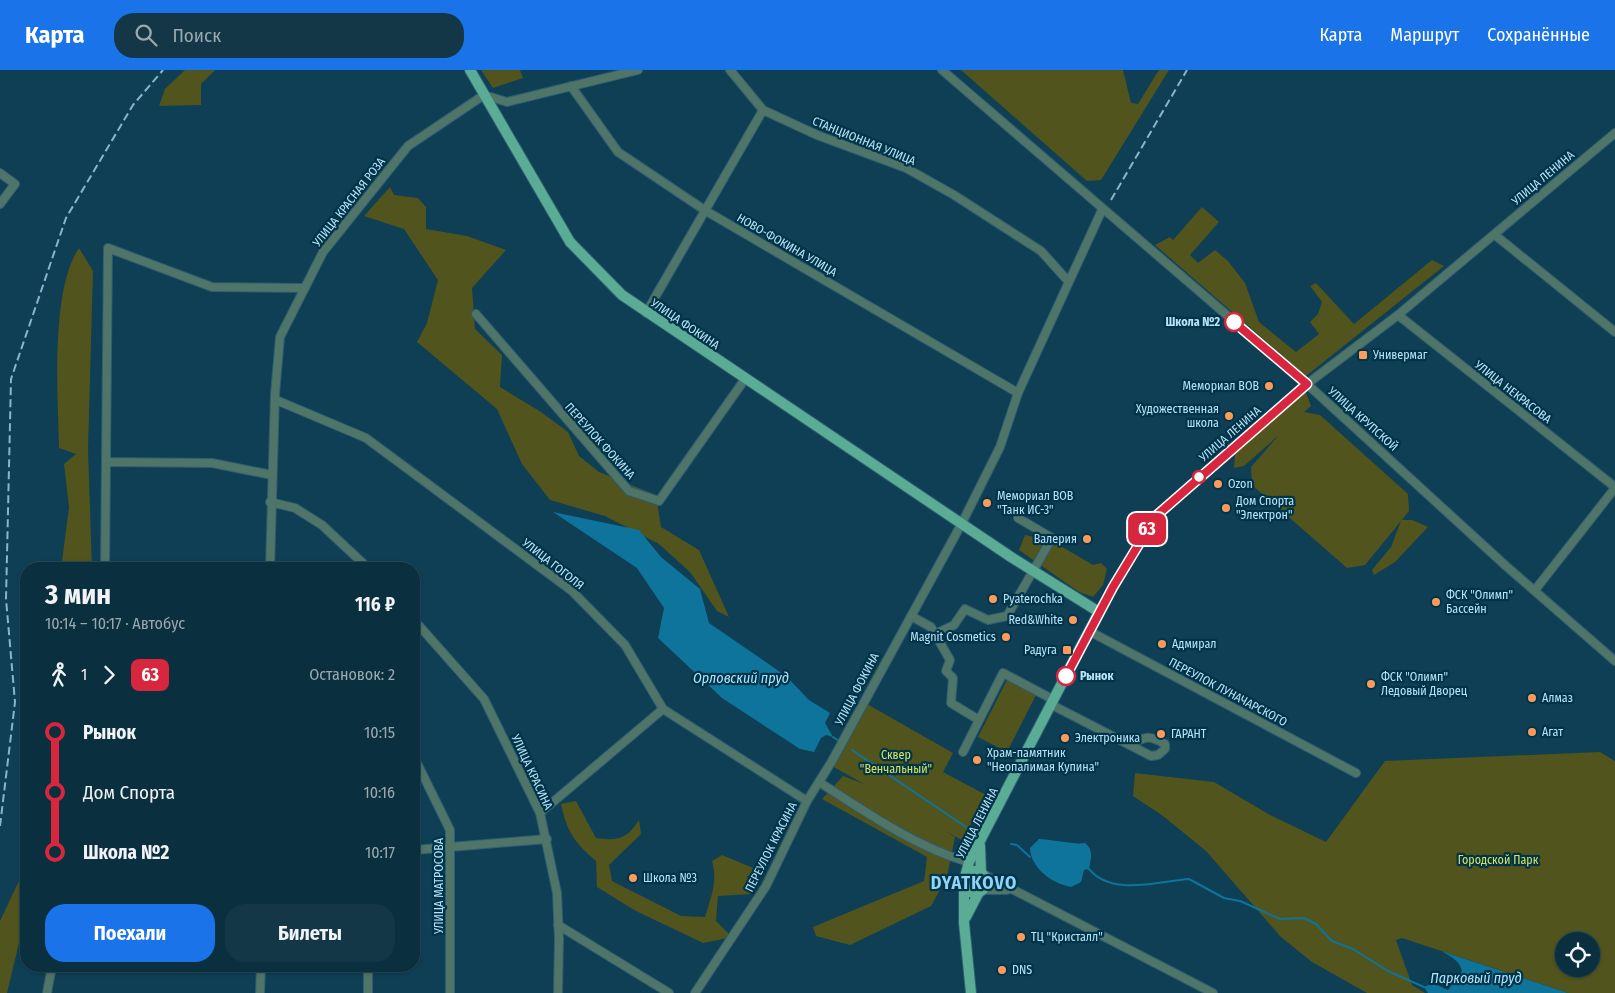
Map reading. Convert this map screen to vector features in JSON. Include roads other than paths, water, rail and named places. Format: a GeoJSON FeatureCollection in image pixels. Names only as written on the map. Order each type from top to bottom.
{"type":"FeatureCollection","features":[{"type":"Feature","properties":{"kind":"main road","name":"УЛИЦА ФОКИНА"},"geometry":{"type":"LineString","coordinates":[[470,70],[570,242],[622,295],[745,379],[1099,612]]}},
{"type":"Feature","properties":{"kind":"main road","name":"УЛИЦА ЛЕНИНА"},"geometry":{"type":"LineString","coordinates":[[971,993],[964,923],[964,880],[969,862],[1099,612]]}},
{"type":"Feature","properties":{"kind":"main road"},"geometry":{"type":"LineString","coordinates":[[964,923],[986,881],[980,873],[981,842]]}},
{"type":"Feature","properties":{"kind":"main road"},"geometry":{"type":"LineString","coordinates":[[980,873],[970,872],[964,880],[969,892],[980,891]]}},
{"type":"Feature","properties":{"kind":"street"},"geometry":{"type":"LineString","coordinates":[[484,95],[507,102],[638,70]]}},
{"type":"Feature","properties":{"kind":"street","name":"СТАНЦИОННАЯ УЛИЦА"},"geometry":{"type":"LineString","coordinates":[[730,70],[763,110],[817,135],[906,168],[954,195],[1041,251],[1068,281]]}},
{"type":"Feature","properties":{"kind":"street","name":"УЛИЦА КРУПСКОЙ"},"geometry":{"type":"LineString","coordinates":[[942,70],[1102,210],[1307,384],[1615,661]]}},
{"type":"Feature","properties":{"kind":"street","name":"НОВО-ФОКИНА УЛИЦА"},"geometry":{"type":"LineString","coordinates":[[571,86],[618,152],[706,211],[1018,393]]}},
{"type":"Feature","properties":{"kind":"street","name":"УЛИЦА КРАСНАЯ РОЗА"},"geometry":{"type":"LineString","coordinates":[[270,562],[270,502],[280,337],[323,252],[408,146],[484,95]]}},
{"type":"Feature","properties":{"kind":"street"},"geometry":{"type":"LineString","coordinates":[[646,313],[763,110]]}},
{"type":"Feature","properties":{"kind":"street","name":"УЛИЦА ЛЕНИНА"},"geometry":{"type":"LineString","coordinates":[[1099,612],[1156,516],[1307,384],[1398,315],[1615,133]]}},
{"type":"Feature","properties":{"kind":"street"},"geometry":{"type":"LineString","coordinates":[[0,173],[15,184],[0,204]]}},
{"type":"Feature","properties":{"kind":"street"},"geometry":{"type":"LineString","coordinates":[[962,523],[1000,447],[1018,393],[1102,210]]}},
{"type":"Feature","properties":{"kind":"street"},"geometry":{"type":"LineString","coordinates":[[1494,235],[1615,332]]}},
{"type":"Feature","properties":{"kind":"street"},"geometry":{"type":"LineString","coordinates":[[105,562],[108,248],[212,287],[305,288]]}},
{"type":"Feature","properties":{"kind":"street","name":"ПЕРЕУЛОК ФОКИНА"},"geometry":{"type":"LineString","coordinates":[[476,314],[629,491],[658,501],[745,379]]}},
{"type":"Feature","properties":{"kind":"street","name":"УЛИЦА НЕКРАСОВА"},"geometry":{"type":"LineString","coordinates":[[1398,315],[1615,488]]}},
{"type":"Feature","properties":{"kind":"street","name":"УЛИЦА ГОГОЛЯ"},"geometry":{"type":"LineString","coordinates":[[276,400],[366,438],[572,591],[626,645],[662,709],[807,800]]}},
{"type":"Feature","properties":{"kind":"street"},"geometry":{"type":"LineString","coordinates":[[106,462],[212,463],[272,475]]}},
{"type":"Feature","properties":{"kind":"street"},"geometry":{"type":"LineString","coordinates":[[1535,590],[1615,488]]}},
{"type":"Feature","properties":{"kind":"street"},"geometry":{"type":"LineString","coordinates":[[270,502],[295,508],[322,525],[362,562]]}},
{"type":"Feature","properties":{"kind":"street"},"geometry":{"type":"LineString","coordinates":[[934,634],[954,625],[965,608],[988,620],[1007,616],[1052,538],[1018,518]]}},
{"type":"Feature","properties":{"kind":"street","name":"УЛИЦА ФОКИНА"},"geometry":{"type":"LineString","coordinates":[[832,760],[962,523]]}},
{"type":"Feature","properties":{"kind":"street"},"geometry":{"type":"LineString","coordinates":[[911,616],[931,627],[950,660],[946,672],[953,678],[951,703],[979,720]]}},
{"type":"Feature","properties":{"kind":"street","name":"УЛИЦА КРАСИНА"},"geometry":{"type":"LineString","coordinates":[[420,627],[484,699],[540,813],[557,894],[558,993]]}},
{"type":"Feature","properties":{"kind":"street","name":"ПЕРЕУЛОК ЛУНАЧАРСКОГО"},"geometry":{"type":"LineString","coordinates":[[1089,631],[1356,773]]}},
{"type":"Feature","properties":{"kind":"street"},"geometry":{"type":"LineString","coordinates":[[963,752],[1003,673],[1103,733],[1130,745]]}},
{"type":"Feature","properties":{"kind":"street"},"geometry":{"type":"LineString","coordinates":[[540,813],[662,709]]}},
{"type":"Feature","properties":{"kind":"street","name":"ПЕРЕУЛОК КРАСИНА"},"geometry":{"type":"LineString","coordinates":[[695,993],[766,886],[807,800],[832,760]]}},
{"type":"Feature","properties":{"kind":"street","name":"УЛИЦА МАТРОСОВА"},"geometry":{"type":"LineString","coordinates":[[420,769],[450,830],[450,993]]}},
{"type":"Feature","properties":{"kind":"street"},"geometry":{"type":"LineString","coordinates":[[819,782],[866,812],[943,854],[969,862]]}},
{"type":"Feature","properties":{"kind":"street"},"geometry":{"type":"LineString","coordinates":[[420,850],[547,840]]}},
{"type":"Feature","properties":{"kind":"street"},"geometry":{"type":"LineString","coordinates":[[980,873],[1213,993]]}},
{"type":"Feature","properties":{"kind":"street"},"geometry":{"type":"LineString","coordinates":[[980,891],[1011,890]]}},
{"type":"Feature","properties":{"kind":"street"},"geometry":{"type":"LineString","coordinates":[[558,925],[669,993]]}},
{"type":"Feature","properties":{"kind":"street"},"geometry":{"type":"LineString","coordinates":[[47,993],[51,972]]}},
{"type":"Feature","properties":{"kind":"street"},"geometry":{"type":"LineString","coordinates":[[260,972],[260,993]]}},
{"type":"Feature","properties":{"kind":"street"},"geometry":{"type":"LineString","coordinates":[[368,972],[368,993]]}},
{"type":"Feature","properties":{"kind":"water","name":"Орловский пруд"},"geometry":{"type":"Polygon","coordinates":[[[553,512],[639,530],[661,557],[700,589],[709,623],[786,676],[809,700],[830,713],[825,723],[833,737],[826,735],[821,738],[814,752],[800,749],[722,698],[658,638],[664,608],[637,568],[553,512]]]}},
{"type":"Feature","properties":{"kind":"water"},"geometry":{"type":"Polygon","coordinates":[[[1039,839],[1085,843],[1088,846],[1091,852],[1089,869],[1084,870],[1081,882],[1071,887],[1056,882],[1043,874],[1034,862],[1030,848],[1039,839]]]}},
{"type":"Feature","properties":{"kind":"water","name":"Парковый пруд"},"geometry":{"type":"Polygon","coordinates":[[[1442,951],[1568,993],[1428,993],[1424,987],[1431,984],[1448,990],[1462,971],[1452,957],[1442,951]]]}},
{"type":"Feature","properties":{"kind":"waterway"},"geometry":{"type":"LineString","coordinates":[[833,737],[839,741]]}},
{"type":"Feature","properties":{"kind":"waterway"},"geometry":{"type":"LineString","coordinates":[[852,750],[966,827]]}},
{"type":"Feature","properties":{"kind":"waterway"},"geometry":{"type":"LineString","coordinates":[[1011,844],[1017,845],[1030,857]]}},
{"type":"Feature","properties":{"kind":"waterway"},"geometry":{"type":"LineString","coordinates":[[1089,869],[1099,878],[1110,883],[1123,885],[1189,879],[1224,898],[1240,901],[1280,919],[1304,918],[1316,924],[1332,941],[1353,949],[1388,971],[1424,987]]}},
{"type":"Feature","properties":{"kind":"railway"},"geometry":{"type":"LineString","coordinates":[[0,826],[15,702],[6,599],[11,379],[66,218],[133,105],[163,70]]}},
{"type":"Feature","properties":{"kind":"railway"},"geometry":{"type":"LineString","coordinates":[[1111,200],[1187,70]]}},
{"type":"Feature","properties":{"kind":"place","name":"Школа №2"},"geometry":{"type":"Point","coordinates":[1234,322]}},
{"type":"Feature","properties":{"kind":"place","name":"Универмаг"},"geometry":{"type":"Point","coordinates":[1363,355]}},
{"type":"Feature","properties":{"kind":"place","name":"Мемориал ВОВ"},"geometry":{"type":"Point","coordinates":[1269,386]}},
{"type":"Feature","properties":{"kind":"place","name":"Художественная школа"},"geometry":{"type":"Point","coordinates":[1229,416]}},
{"type":"Feature","properties":{"kind":"place","name":"Ozon"},"geometry":{"type":"Point","coordinates":[1218,484]}},
{"type":"Feature","properties":{"kind":"place","name":"Мемориал ВОВ \"Танк ИС-3\""},"geometry":{"type":"Point","coordinates":[987,503]}},
{"type":"Feature","properties":{"kind":"place","name":"Дом Спорта \"Электрон\""},"geometry":{"type":"Point","coordinates":[1226,508]}},
{"type":"Feature","properties":{"kind":"place","name":"Валерия"},"geometry":{"type":"Point","coordinates":[1087,539]}},
{"type":"Feature","properties":{"kind":"place","name":"Pyaterochka"},"geometry":{"type":"Point","coordinates":[993,599]}},
{"type":"Feature","properties":{"kind":"place","name":"ФСК \"Олимп\" Бассейн"},"geometry":{"type":"Point","coordinates":[1436,602]}},
{"type":"Feature","properties":{"kind":"place","name":"Red&White"},"geometry":{"type":"Point","coordinates":[1073,620]}},
{"type":"Feature","properties":{"kind":"place","name":"Magnit Cosmetics"},"geometry":{"type":"Point","coordinates":[1006,637]}},
{"type":"Feature","properties":{"kind":"place","name":"Адмирал"},"geometry":{"type":"Point","coordinates":[1162,644]}},
{"type":"Feature","properties":{"kind":"place","name":"Радуга"},"geometry":{"type":"Point","coordinates":[1067,650]}},
{"type":"Feature","properties":{"kind":"place","name":"Рынок"},"geometry":{"type":"Point","coordinates":[1066,676]}},
{"type":"Feature","properties":{"kind":"place","name":"ФСК \"Олимп\" Ледовый Дворец"},"geometry":{"type":"Point","coordinates":[1371,684]}},
{"type":"Feature","properties":{"kind":"place","name":"Алмаз"},"geometry":{"type":"Point","coordinates":[1532,698]}},
{"type":"Feature","properties":{"kind":"place","name":"Агат"},"geometry":{"type":"Point","coordinates":[1532,732]}},
{"type":"Feature","properties":{"kind":"place","name":"ГАРАНТ"},"geometry":{"type":"Point","coordinates":[1161,734]}},
{"type":"Feature","properties":{"kind":"place","name":"Электроника"},"geometry":{"type":"Point","coordinates":[1065,738]}},
{"type":"Feature","properties":{"kind":"place","name":"Храм-памятник \"Неопалимая Купина\""},"geometry":{"type":"Point","coordinates":[977,760]}},
{"type":"Feature","properties":{"kind":"place","name":"Школа №3"},"geometry":{"type":"Point","coordinates":[633,878]}},
{"type":"Feature","properties":{"kind":"place","name":"ТЦ \"Кристалл\""},"geometry":{"type":"Point","coordinates":[1021,937]}},
{"type":"Feature","properties":{"kind":"place","name":"DNS"},"geometry":{"type":"Point","coordinates":[1002,970]}},
{"type":"Feature","properties":{"kind":"district","name":"DYATKOVO"},"geometry":{"type":"Point","coordinates":[974,883]}},
{"type":"Feature","properties":{"kind":"park label","name":"Сквер \"Венчальный\""},"geometry":{"type":"Point","coordinates":[896,762]}},
{"type":"Feature","properties":{"kind":"park label","name":"Городской Парк"},"geometry":{"type":"Point","coordinates":[1498,860]}}]}
